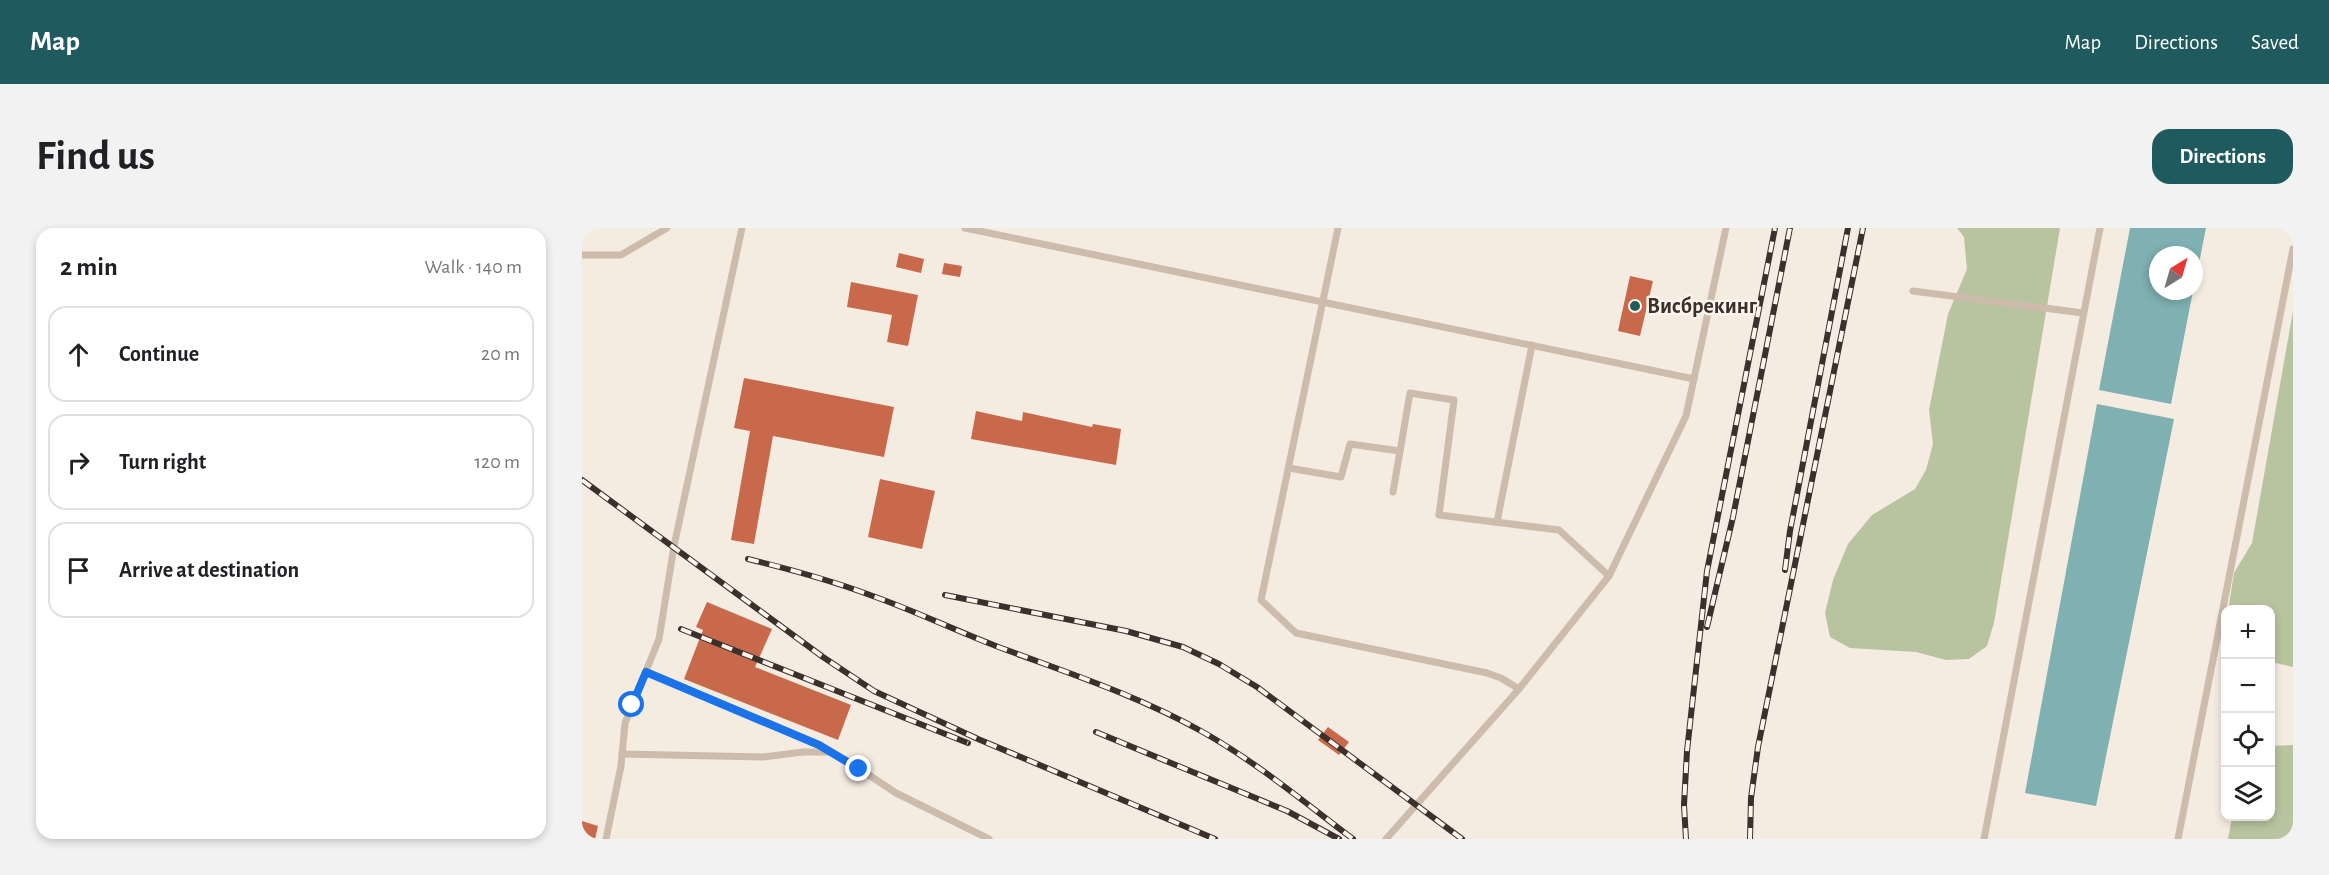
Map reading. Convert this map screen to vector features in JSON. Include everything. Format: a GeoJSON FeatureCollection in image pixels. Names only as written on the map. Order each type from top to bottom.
{"type":"FeatureCollection","features":[{"type":"Feature","properties":{"kind":"lane"},"geometry":{"type":"LineString","coordinates":[[582,255],[621,255],[667,228]]}},
{"type":"Feature","properties":{"kind":"lane"},"geometry":{"type":"LineString","coordinates":[[606,839],[622,754],[625,723],[659,639],[674,546],[742,228]]}},
{"type":"Feature","properties":{"kind":"lane"},"geometry":{"type":"LineString","coordinates":[[965,228],[1694,379]]}},
{"type":"Feature","properties":{"kind":"lane"},"geometry":{"type":"LineString","coordinates":[[1338,228],[1261,600],[1296,633],[1487,673],[1501,678],[1519,690]]}},
{"type":"Feature","properties":{"kind":"lane"},"geometry":{"type":"LineString","coordinates":[[1386,839],[1519,690],[1609,576],[1686,416],[1726,228]]}},
{"type":"Feature","properties":{"kind":"lane"},"geometry":{"type":"LineString","coordinates":[[1984,839],[2100,228]]}},
{"type":"Feature","properties":{"kind":"lane"},"geometry":{"type":"LineString","coordinates":[[2178,839],[2293,249]]}},
{"type":"Feature","properties":{"kind":"lane"},"geometry":{"type":"LineString","coordinates":[[1913,291],[2083,313]]}},
{"type":"Feature","properties":{"kind":"lane"},"geometry":{"type":"LineString","coordinates":[[1497,522],[1532,345]]}},
{"type":"Feature","properties":{"kind":"lane"},"geometry":{"type":"LineString","coordinates":[[1393,492],[1410,393],[1454,400],[1439,515],[1559,530],[1609,576]]}},
{"type":"Feature","properties":{"kind":"lane"},"geometry":{"type":"LineString","coordinates":[[1289,468],[1341,477],[1350,444],[1400,451]]}},
{"type":"Feature","properties":{"kind":"lane"},"geometry":{"type":"LineString","coordinates":[[646,672],[835,753],[896,794],[989,839]]}},
{"type":"Feature","properties":{"kind":"lane"},"geometry":{"type":"LineString","coordinates":[[622,754],[763,757],[803,752],[835,753]]}},
{"type":"Feature","properties":{"kind":"green space"},"geometry":{"type":"Polygon","coordinates":[[[1957,228],[2060,228],[1994,623],[1987,646],[1969,659],[1946,660],[1916,652],[1850,648],[1830,637],[1825,613],[1833,580],[1848,544],[1872,515],[1915,489],[1926,470],[1933,444],[1929,410],[1948,314],[1967,269],[1964,237],[1957,228]]]}},
{"type":"Feature","properties":{"kind":"green space"},"geometry":{"type":"Polygon","coordinates":[[[2293,311],[2293,667],[2275,663],[2275,605],[2229,605],[2234,573],[2252,543],[2293,311]]]}},
{"type":"Feature","properties":{"kind":"green space"},"geometry":{"type":"Polygon","coordinates":[[[2293,745],[2293,839],[2228,839],[2231,821],[2275,821],[2275,746],[2293,745]]]}},
{"type":"Feature","properties":{"kind":"water"},"geometry":{"type":"Polygon","coordinates":[[[2130,228],[2206,228],[2202,246],[2149,246],[2149,300],[2191,300],[2171,404],[2099,390],[2130,228]]]}},
{"type":"Feature","properties":{"kind":"water"},"geometry":{"type":"Polygon","coordinates":[[[2097,404],[2174,419],[2096,806],[2025,793],[2097,404]]]}},
{"type":"Feature","properties":{"kind":"building"},"geometry":{"type":"Polygon","coordinates":[[[899,253],[924,259],[921,273],[896,267],[899,253]]]}},
{"type":"Feature","properties":{"kind":"building"},"geometry":{"type":"Polygon","coordinates":[[[944,263],[962,266],[960,277],[942,274],[944,263]]]}},
{"type":"Feature","properties":{"kind":"building","name":"Висбрекинг"},"geometry":{"type":"Polygon","coordinates":[[[1630,276],[1653,281],[1640,336],[1618,331],[1630,276]]]}},
{"type":"Feature","properties":{"kind":"building"},"geometry":{"type":"Polygon","coordinates":[[[851,282],[918,295],[908,346],[887,342],[892,315],[847,307],[851,282]]]}},
{"type":"Feature","properties":{"kind":"building"},"geometry":{"type":"Polygon","coordinates":[[[744,378],[894,407],[884,457],[773,436],[754,544],[731,540],[750,431],[734,428],[744,378]]]}},
{"type":"Feature","properties":{"kind":"building"},"geometry":{"type":"Polygon","coordinates":[[[976,411],[1022,421],[1023,412],[1092,427],[1093,424],[1121,429],[1116,465],[971,439],[976,411]]]}},
{"type":"Feature","properties":{"kind":"building"},"geometry":{"type":"Polygon","coordinates":[[[880,479],[935,491],[922,549],[868,537],[880,479]]]}},
{"type":"Feature","properties":{"kind":"building"},"geometry":{"type":"Polygon","coordinates":[[[707,602],[772,629],[755,667],[851,705],[838,740],[684,679],[703,630],[696,627],[707,602]]]}},
{"type":"Feature","properties":{"kind":"building"},"geometry":{"type":"Polygon","coordinates":[[[1328,727],[1349,742],[1339,755],[1318,740],[1328,727]]]}},
{"type":"Feature","properties":{"kind":"building"},"geometry":{"type":"Polygon","coordinates":[[[582,821],[598,826],[595,839],[582,839],[582,821]]]}},
{"type":"Feature","properties":{"kind":"railway"},"geometry":{"type":"LineString","coordinates":[[1686,839],[1684,805],[1687,751],[1707,571],[1775,228]]}},
{"type":"Feature","properties":{"kind":"railway"},"geometry":{"type":"LineString","coordinates":[[1707,627],[1733,517],[1790,228]]}},
{"type":"Feature","properties":{"kind":"railway"},"geometry":{"type":"LineString","coordinates":[[1785,570],[1790,531],[1848,228]]}},
{"type":"Feature","properties":{"kind":"railway"},"geometry":{"type":"LineString","coordinates":[[1750,839],[1751,798],[1758,747],[1863,228]]}},
{"type":"Feature","properties":{"kind":"railway"},"geometry":{"type":"LineString","coordinates":[[582,480],[823,657],[874,691],[978,739],[1215,839]]}},
{"type":"Feature","properties":{"kind":"railway"},"geometry":{"type":"LineString","coordinates":[[748,559],[825,580],[886,601],[1152,706],[1241,755],[1353,839]]}},
{"type":"Feature","properties":{"kind":"railway"},"geometry":{"type":"LineString","coordinates":[[945,595],[1126,631],[1183,647],[1219,664],[1257,687],[1462,839]]}},
{"type":"Feature","properties":{"kind":"railway"},"geometry":{"type":"LineString","coordinates":[[681,629],[968,743]]}},
{"type":"Feature","properties":{"kind":"railway"},"geometry":{"type":"LineString","coordinates":[[1096,732],[1287,811],[1339,839]]}},
{"type":"Feature","properties":{"kind":"place","name":"Висбрекинг"},"geometry":{"type":"Point","coordinates":[1635,306]}},
{"type":"Feature","properties":{"kind":"route"},"geometry":{"type":"LineString","coordinates":[[632,705],[646,672],[819,745],[859,769]]}}]}
